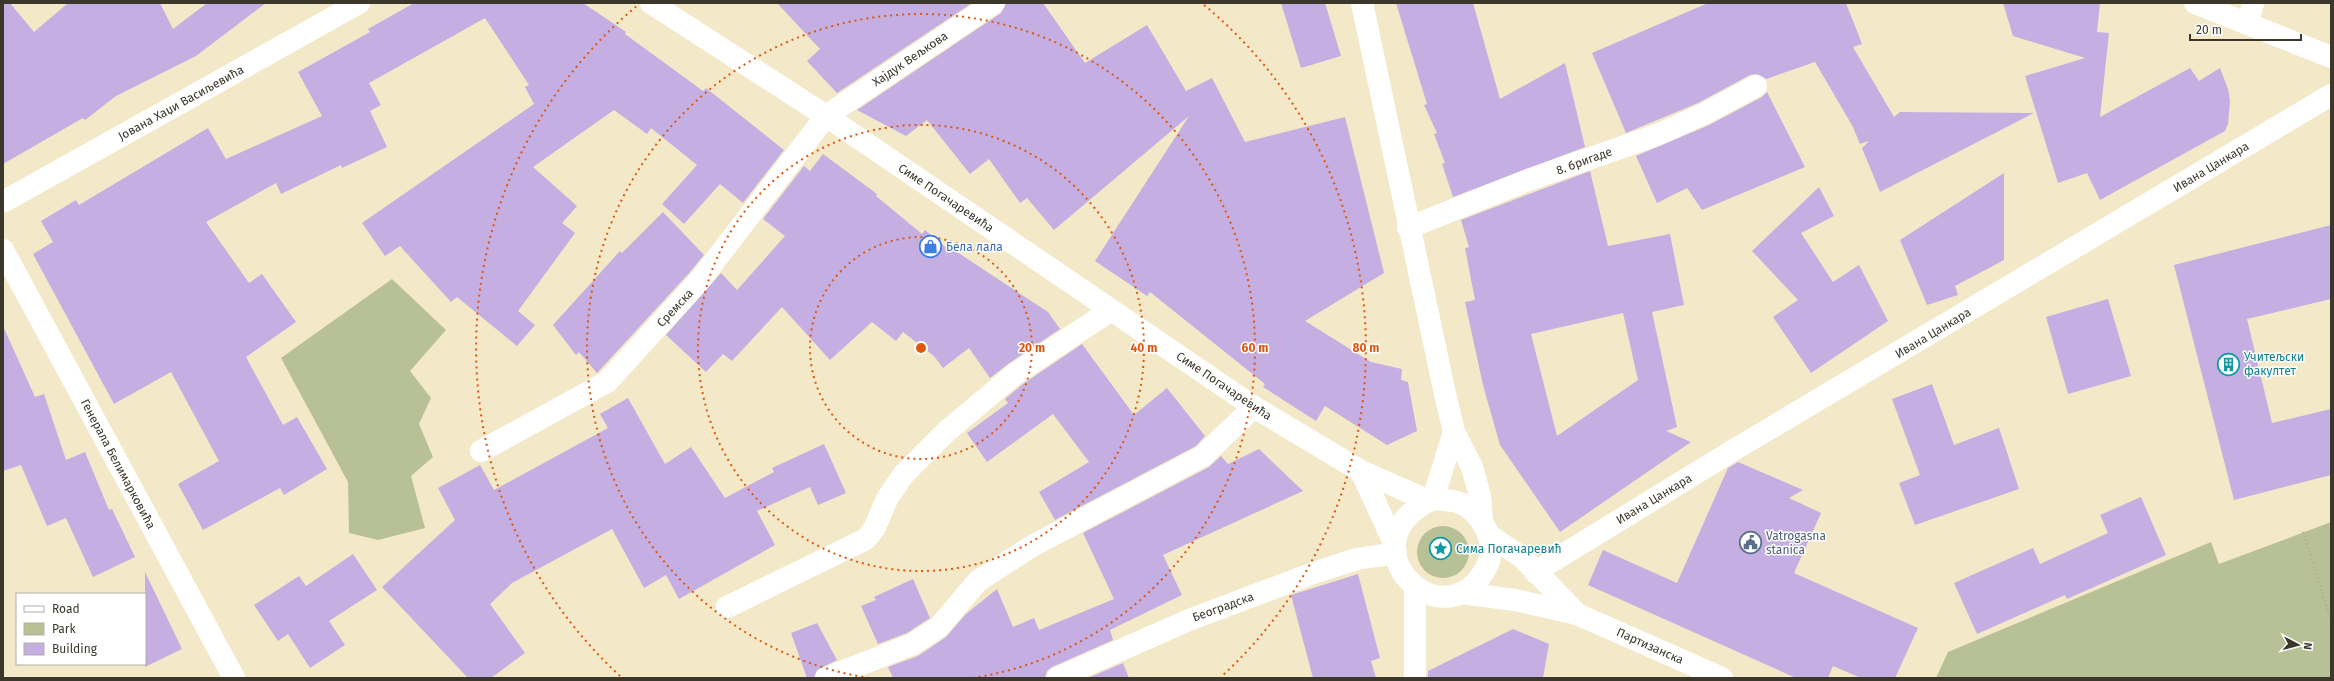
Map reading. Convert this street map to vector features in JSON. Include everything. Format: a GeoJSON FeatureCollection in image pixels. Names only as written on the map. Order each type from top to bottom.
{"type":"FeatureCollection","features":[{"type":"Feature","properties":{"kind":"street","name":"Јована Хаџи Васиљевића"},"geometry":{"type":"LineString","coordinates":[[3,202],[359,3]]}},
{"type":"Feature","properties":{"kind":"street","name":"Симе Погачаревића"},"geometry":{"type":"LineString","coordinates":[[652,3],[826,116],[1254,408],[1361,471],[1431,500]]}},
{"type":"Feature","properties":{"kind":"street","name":"Хајдук Вељкова"},"geometry":{"type":"LineString","coordinates":[[826,116],[994,3]]}},
{"type":"Feature","properties":{"kind":"street"},"geometry":{"type":"LineString","coordinates":[[1362,3],[1408,228],[1454,432],[1472,467],[1491,548],[1489,562],[1478,581],[1461,593],[1446,596],[1430,595],[1415,588],[1404,576],[1397,562],[1396,549],[1398,532],[1404,519],[1414,510],[1431,500],[1456,502],[1471,509],[1485,527]]}},
{"type":"Feature","properties":{"kind":"street"},"geometry":{"type":"LineString","coordinates":[[2196,3],[2331,57]]}},
{"type":"Feature","properties":{"kind":"street"},"geometry":{"type":"LineString","coordinates":[[2248,24],[2253,3]]}},
{"type":"Feature","properties":{"kind":"street","name":"8. бригаде"},"geometry":{"type":"LineString","coordinates":[[1408,228],[1528,180],[1657,135],[1704,114],[1756,86]]}},
{"type":"Feature","properties":{"kind":"street","name":"Ивана Цанкара"},"geometry":{"type":"LineString","coordinates":[[1534,572],[1732,451],[2331,95]]}},
{"type":"Feature","properties":{"kind":"street","name":"Сремска"},"geometry":{"type":"LineString","coordinates":[[481,451],[606,382],[700,280],[826,116]]}},
{"type":"Feature","properties":{"kind":"street","name":"Генерала Белимарковића"},"geometry":{"type":"LineString","coordinates":[[3,250],[234,678]]}},
{"type":"Feature","properties":{"kind":"street"},"geometry":{"type":"LineString","coordinates":[[727,607],[866,539],[874,529],[888,497],[904,474],[946,432],[1015,374],[1111,310]]}},
{"type":"Feature","properties":{"kind":"street"},"geometry":{"type":"LineString","coordinates":[[826,678],[913,644],[939,627],[978,581],[1032,546],[1203,456],[1254,408]]}},
{"type":"Feature","properties":{"kind":"street"},"geometry":{"type":"LineString","coordinates":[[1431,500],[1454,432]]}},
{"type":"Feature","properties":{"kind":"street"},"geometry":{"type":"LineString","coordinates":[[1361,471],[1396,549]]}},
{"type":"Feature","properties":{"kind":"street","name":"Партизанска"},"geometry":{"type":"LineString","coordinates":[[1485,527],[1517,554],[1577,614]]}},
{"type":"Feature","properties":{"kind":"street","name":"Београдска"},"geometry":{"type":"LineString","coordinates":[[1057,678],[1188,620],[1316,572],[1396,549]]}},
{"type":"Feature","properties":{"kind":"street"},"geometry":{"type":"LineString","coordinates":[[1415,588],[1415,678]]}},
{"type":"Feature","properties":{"kind":"street","name":"Партизанска"},"geometry":{"type":"LineString","coordinates":[[1461,593],[1509,599],[1577,614],[1722,678]]}},
{"type":"Feature","properties":{"kind":"path"},"geometry":{"type":"LineString","coordinates":[[2303,532],[2331,620]]}},
{"type":"Feature","properties":{"kind":"green space"},"geometry":{"type":"Polygon","coordinates":[[[392,279],[446,330],[410,371],[431,398],[419,424],[433,457],[411,476],[425,528],[378,540],[349,533],[348,482],[281,358],[392,279]]]}},
{"type":"Feature","properties":{"kind":"green space"},"geometry":{"type":"Polygon","coordinates":[[[2331,522],[2331,678],[1936,678],[1948,652],[2211,542],[2219,564],[2331,522]]]}},
{"type":"Feature","properties":{"kind":"green space"},"geometry":{"type":"Polygon","coordinates":[[[1438,526],[1448,526],[1462,533],[1469,547],[1469,557],[1462,571],[1448,578],[1438,578],[1428,574],[1421,567],[1417,557],[1417,547],[1421,537],[1428,530],[1438,526]]]}},
{"type":"Feature","properties":{"kind":"building"},"geometry":{"type":"Polygon","coordinates":[[[3,3],[10,3],[34,32],[68,3],[160,3],[173,29],[207,3],[266,3],[196,56],[116,96],[85,120],[83,118],[3,164],[3,3]]]}},
{"type":"Feature","properties":{"kind":"building"},"geometry":{"type":"Polygon","coordinates":[[[414,3],[583,3],[626,32],[625,34],[703,91],[706,88],[784,150],[743,203],[720,184],[684,224],[662,204],[697,165],[651,128],[647,134],[614,110],[533,167],[577,206],[562,223],[575,233],[518,311],[535,325],[517,346],[457,297],[451,302],[400,246],[385,256],[362,223],[534,104],[525,87],[529,85],[485,18],[369,83],[381,105],[370,111],[387,147],[342,168],[341,165],[281,194],[276,183],[206,222],[249,283],[262,274],[296,322],[246,357],[283,425],[297,417],[327,469],[284,495],[280,488],[203,530],[178,484],[219,461],[171,372],[114,404],[33,254],[53,242],[41,221],[76,200],[79,205],[208,128],[226,159],[322,116],[298,72],[370,32],[368,29],[414,3]]]}},
{"type":"Feature","properties":{"kind":"building"},"geometry":{"type":"Polygon","coordinates":[[[777,3],[972,3],[837,93],[807,61],[820,49],[777,3]]]}},
{"type":"Feature","properties":{"kind":"building"},"geometry":{"type":"Polygon","coordinates":[[[1006,3],[1043,3],[1085,63],[1147,25],[1186,91],[1212,78],[1245,142],[1345,117],[1384,273],[1305,321],[1371,362],[1402,369],[1401,380],[1408,382],[1417,431],[1387,445],[1325,406],[1316,421],[1263,387],[1265,384],[1150,292],[1147,296],[1095,261],[1189,116],[1054,230],[1027,198],[1020,203],[989,159],[970,174],[927,120],[906,136],[857,110],[1001,13],[1006,3]]]}},
{"type":"Feature","properties":{"kind":"building"},"geometry":{"type":"Polygon","coordinates":[[[1281,3],[1325,3],[1341,56],[1301,68],[1281,3]]]}},
{"type":"Feature","properties":{"kind":"building"},"geometry":{"type":"Polygon","coordinates":[[[1396,3],[1473,3],[1500,99],[1565,63],[1585,147],[1453,197],[1442,164],[1445,163],[1434,134],[1437,133],[1424,105],[1427,104],[1396,3]]]}},
{"type":"Feature","properties":{"kind":"building"},"geometry":{"type":"Polygon","coordinates":[[[1708,3],[1846,3],[1862,44],[1853,47],[1894,117],[1900,112],[2034,113],[1880,192],[1862,148],[1869,141],[1860,144],[1853,127],[1815,62],[1766,79],[1757,74],[1750,75],[1698,103],[1626,133],[1592,53],[1708,3]]]}},
{"type":"Feature","properties":{"kind":"building"},"geometry":{"type":"Polygon","coordinates":[[[2003,3],[2100,3],[2097,32],[2109,33],[2100,117],[2190,68],[2199,81],[2220,68],[2228,89],[2230,101],[2228,124],[2225,131],[2100,200],[2087,173],[2058,183],[2025,76],[2085,58],[2013,36],[2003,3]]]}},
{"type":"Feature","properties":{"kind":"building"},"geometry":{"type":"Polygon","coordinates":[[[1767,92],[1805,167],[1702,210],[1687,188],[1657,203],[1636,156],[1709,125],[1762,97],[1767,92]]]}},
{"type":"Feature","properties":{"kind":"building"},"geometry":{"type":"Polygon","coordinates":[[[823,154],[877,194],[876,196],[922,234],[925,230],[949,250],[951,248],[1048,312],[1060,329],[990,378],[969,348],[943,368],[934,356],[903,332],[896,341],[872,322],[830,360],[782,307],[732,361],[723,354],[706,372],[666,335],[721,273],[737,290],[785,236],[763,219],[804,166],[810,171],[823,154]]]}},
{"type":"Feature","properties":{"kind":"building"},"geometry":{"type":"Polygon","coordinates":[[[1590,171],[1608,246],[1670,234],[1684,305],[1652,312],[1677,427],[1666,431],[1691,442],[1560,532],[1500,445],[1483,385],[1465,302],[1475,300],[1465,248],[1469,247],[1461,220],[1590,171]],[[1623,313],[1531,334],[1557,436],[1638,380],[1623,313]]]}},
{"type":"Feature","properties":{"kind":"building"},"geometry":{"type":"Polygon","coordinates":[[[2004,173],[2004,260],[1955,286],[1958,295],[1927,305],[1900,240],[2004,173]]]}},
{"type":"Feature","properties":{"kind":"building"},"geometry":{"type":"Polygon","coordinates":[[[1819,187],[1834,216],[1801,233],[1833,282],[1859,265],[1888,321],[1811,373],[1773,317],[1798,300],[1752,251],[1819,187]]]}},
{"type":"Feature","properties":{"kind":"building"},"geometry":{"type":"Polygon","coordinates":[[[663,212],[704,255],[597,373],[579,352],[576,355],[553,325],[620,251],[622,253],[663,212]]]}},
{"type":"Feature","properties":{"kind":"building","name":"Учитељски факултет"},"geometry":{"type":"Polygon","coordinates":[[[2331,225],[2331,299],[2247,319],[2272,423],[2331,409],[2331,475],[2234,500],[2174,265],[2331,225]]]}},
{"type":"Feature","properties":{"kind":"building"},"geometry":{"type":"Polygon","coordinates":[[[2108,299],[2131,376],[2068,394],[2046,317],[2108,299]]]}},
{"type":"Feature","properties":{"kind":"building"},"geometry":{"type":"Polygon","coordinates":[[[3,326],[35,397],[44,394],[66,460],[85,452],[109,510],[112,509],[135,557],[93,577],[66,518],[47,526],[21,465],[3,471],[3,326]]]}},
{"type":"Feature","properties":{"kind":"building"},"geometry":{"type":"Polygon","coordinates":[[[1082,344],[1134,415],[1167,388],[1205,436],[1196,446],[1055,520],[1039,492],[1089,462],[1053,414],[987,462],[967,433],[1008,403],[1005,399],[1023,384],[1082,344]]]}},
{"type":"Feature","properties":{"kind":"building"},"geometry":{"type":"Polygon","coordinates":[[[1932,384],[1954,445],[1999,428],[2019,489],[1915,525],[1899,483],[1920,475],[1892,399],[1932,384]]]}},
{"type":"Feature","properties":{"kind":"building"},"geometry":{"type":"Polygon","coordinates":[[[628,398],[665,464],[691,447],[725,498],[774,472],[772,468],[824,444],[846,493],[818,505],[810,487],[757,511],[775,545],[679,599],[666,575],[644,588],[612,529],[512,583],[490,604],[525,653],[491,678],[468,678],[382,587],[455,520],[438,488],[480,465],[494,490],[608,428],[600,414],[628,398]]]}},
{"type":"Feature","properties":{"kind":"building"},"geometry":{"type":"Polygon","coordinates":[[[1259,449],[1303,491],[1163,555],[1182,595],[1110,630],[1113,640],[1052,667],[1047,671],[1045,678],[893,678],[888,667],[918,656],[946,637],[966,614],[997,589],[1013,627],[1034,618],[1039,630],[1114,599],[1083,533],[1209,467],[1221,456],[1228,464],[1259,449]]]}},
{"type":"Feature","properties":{"kind":"building","name":"Vatrogasna stanica"},"geometry":{"type":"Polygon","coordinates":[[[1738,462],[1803,490],[1789,498],[1821,513],[1794,573],[1918,628],[1895,678],[1861,678],[1833,666],[1828,678],[1796,678],[1588,585],[1603,550],[1677,583],[1728,468],[1738,462]]]}},
{"type":"Feature","properties":{"kind":"building"},"geometry":{"type":"Polygon","coordinates":[[[2141,497],[2166,555],[2067,599],[2065,595],[1977,634],[1954,583],[2033,548],[2040,564],[2108,533],[2100,515],[2141,497]]]}},
{"type":"Feature","properties":{"kind":"building"},"geometry":{"type":"Polygon","coordinates":[[[353,554],[377,590],[329,621],[345,645],[310,668],[288,634],[278,641],[254,605],[299,576],[306,586],[353,554]]]}},
{"type":"Feature","properties":{"kind":"building"},"geometry":{"type":"Polygon","coordinates":[[[145,572],[182,649],[145,667],[146,593],[145,572]]]}},
{"type":"Feature","properties":{"kind":"building"},"geometry":{"type":"Polygon","coordinates":[[[1358,574],[1380,658],[1371,661],[1376,678],[1313,678],[1291,595],[1358,574]]]}},
{"type":"Feature","properties":{"kind":"building"},"geometry":{"type":"Polygon","coordinates":[[[913,579],[930,618],[907,633],[878,644],[861,606],[876,600],[874,597],[913,579]]]}},
{"type":"Feature","properties":{"kind":"building"},"geometry":{"type":"Polygon","coordinates":[[[817,623],[837,660],[817,670],[814,678],[807,678],[791,633],[817,623]]]}},
{"type":"Feature","properties":{"kind":"building"},"geometry":{"type":"Polygon","coordinates":[[[1513,629],[1549,644],[1543,678],[1428,678],[1428,671],[1513,629]]]}},
{"type":"Feature","properties":{"kind":"building"},"geometry":{"type":"Polygon","coordinates":[[[1123,663],[1129,678],[1088,678],[1123,663]]]}},
{"type":"Feature","properties":{"kind":"place","name":"Бела лала"},"geometry":{"type":"Point","coordinates":[930,247]}},
{"type":"Feature","properties":{"kind":"place","name":"Учитељски факултет"},"geometry":{"type":"Point","coordinates":[2229,364]}},
{"type":"Feature","properties":{"kind":"place","name":"Vatrogasna stanica"},"geometry":{"type":"Point","coordinates":[1751,543]}},
{"type":"Feature","properties":{"kind":"place","name":"Сима Погачаревић"},"geometry":{"type":"Point","coordinates":[1441,549]}}]}
